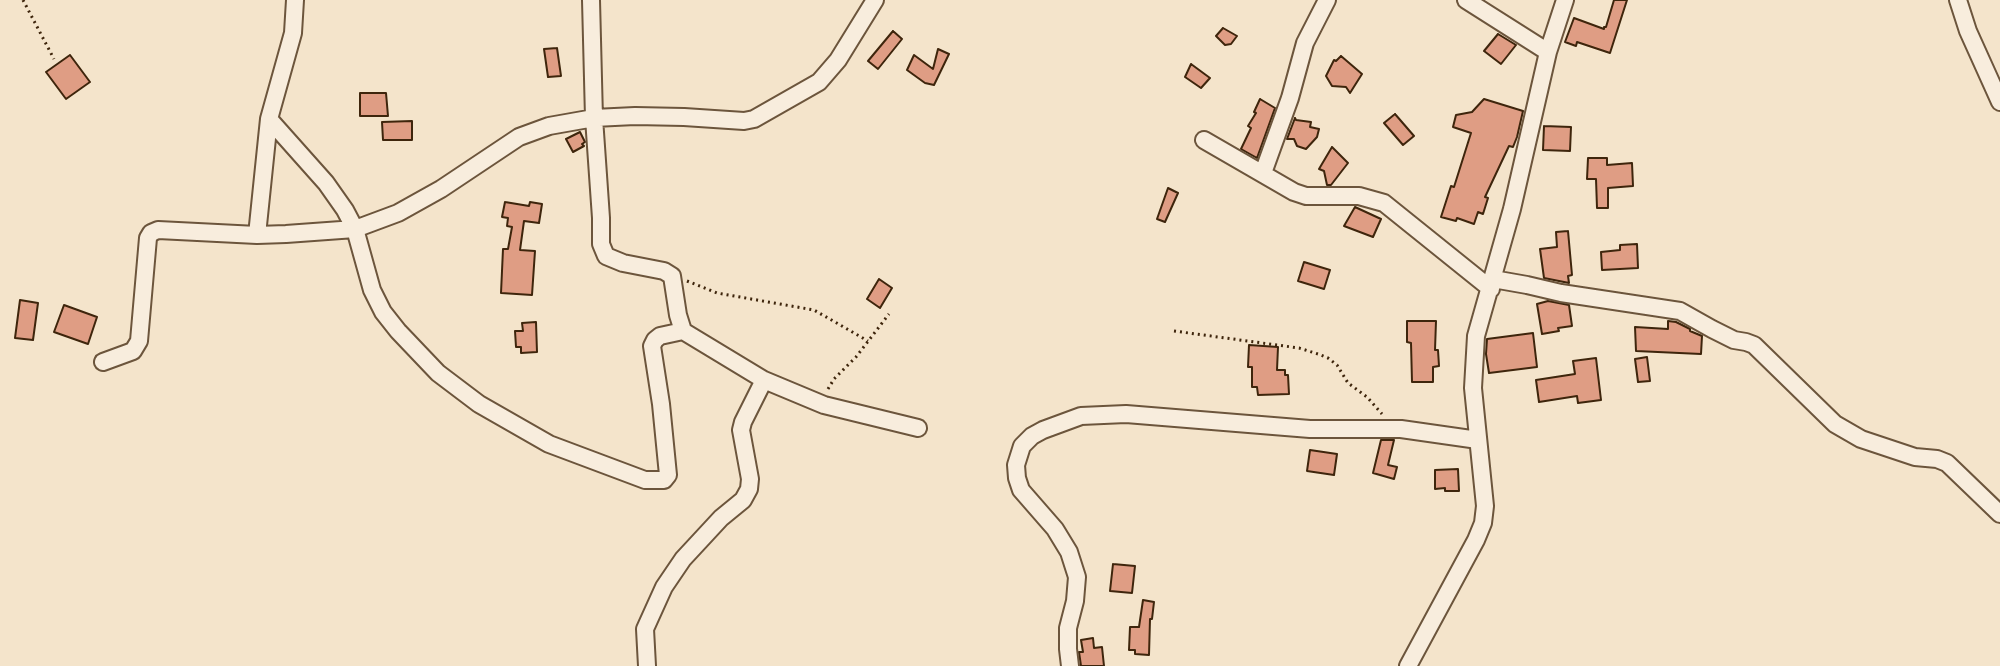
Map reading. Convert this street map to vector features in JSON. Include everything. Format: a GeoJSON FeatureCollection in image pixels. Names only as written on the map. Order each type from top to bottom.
{"type":"FeatureCollection","features":[{"type":"Feature","properties":{"kind":"street"},"geometry":{"type":"LineString","coordinates":[[257,235],[269,119],[293,33],[295,0]]}},
{"type":"Feature","properties":{"kind":"street"},"geometry":{"type":"LineString","coordinates":[[591,0],[594,118],[603,251],[612,260],[664,271],[672,276],[683,331],[764,380],[824,405],[918,428]]}},
{"type":"Feature","properties":{"kind":"street"},"geometry":{"type":"LineString","coordinates":[[103,362],[133,351],[139,341],[148,238],[151,233],[158,230],[257,235],[355,229],[398,213],[441,189],[519,137],[549,126],[594,118],[635,116],[754,119],[819,82],[838,60],[875,0]]}},
{"type":"Feature","properties":{"kind":"street"},"geometry":{"type":"LineString","coordinates":[[1263,173],[1290,98],[1305,43],[1327,0]]}},
{"type":"Feature","properties":{"kind":"street"},"geometry":{"type":"LineString","coordinates":[[1466,0],[1548,52]]}},
{"type":"Feature","properties":{"kind":"street"},"geometry":{"type":"LineString","coordinates":[[1408,666],[1483,523],[1485,506],[1473,388],[1476,336],[1512,209],[1548,52],[1565,0]]}},
{"type":"Feature","properties":{"kind":"street"},"geometry":{"type":"LineString","coordinates":[[1958,0],[1968,31],[2000,102]]}},
{"type":"Feature","properties":{"kind":"street"},"geometry":{"type":"LineString","coordinates":[[269,119],[326,183],[345,210],[355,229],[372,290],[383,312],[398,331],[438,373],[479,404],[549,444],[645,480],[664,480],[668,475],[652,346],[660,336],[683,331]]}},
{"type":"Feature","properties":{"kind":"street"},"geometry":{"type":"LineString","coordinates":[[1204,140],[1294,192],[1306,196],[1359,196],[1384,203],[1492,284],[1680,311],[1723,335],[1754,345],[1835,424],[1861,439],[1892,450],[1947,463],[2000,514]]}},
{"type":"Feature","properties":{"kind":"street"},"geometry":{"type":"LineString","coordinates":[[647,666],[645,629],[664,587],[683,559],[721,518],[743,500],[749,489],[741,430],[764,380]]}},
{"type":"Feature","properties":{"kind":"street"},"geometry":{"type":"LineString","coordinates":[[1070,666],[1068,628],[1077,577],[1069,552],[1055,529],[1021,490],[1017,478],[1016,465],[1022,446],[1032,436],[1081,416],[1126,414],[1310,429],[1395,429],[1478,440]]}},
{"type":"Feature","properties":{"kind":"path"},"geometry":{"type":"LineString","coordinates":[[23,0],[54,59]]}},
{"type":"Feature","properties":{"kind":"path"},"geometry":{"type":"LineString","coordinates":[[672,276],[717,293],[814,310],[868,341]]}},
{"type":"Feature","properties":{"kind":"path"},"geometry":{"type":"LineString","coordinates":[[824,405],[830,383],[856,357],[889,314]]}},
{"type":"Feature","properties":{"kind":"path"},"geometry":{"type":"LineString","coordinates":[[1174,331],[1299,348],[1328,358],[1337,365],[1348,383],[1367,397],[1395,429]]}},
{"type":"Feature","properties":{"kind":"building"},"geometry":{"type":"Polygon","coordinates":[[[1614,0],[1627,0],[1610,53],[1577,42],[1576,46],[1565,42],[1574,18],[1604,29],[1614,0]]]}},
{"type":"Feature","properties":{"kind":"building"},"geometry":{"type":"Polygon","coordinates":[[[1223,28],[1237,36],[1231,44],[1225,45],[1216,36],[1223,28]]]}},
{"type":"Feature","properties":{"kind":"building"},"geometry":{"type":"Polygon","coordinates":[[[893,31],[902,39],[878,69],[868,61],[893,31]]]}},
{"type":"Feature","properties":{"kind":"building"},"geometry":{"type":"Polygon","coordinates":[[[1498,34],[1516,45],[1501,64],[1484,51],[1498,34]]]}},
{"type":"Feature","properties":{"kind":"building"},"geometry":{"type":"Polygon","coordinates":[[[557,48],[561,76],[548,77],[544,49],[557,48]]]}},
{"type":"Feature","properties":{"kind":"building"},"geometry":{"type":"Polygon","coordinates":[[[938,49],[949,54],[934,85],[925,83],[907,70],[914,55],[933,69],[938,49]]]}},
{"type":"Feature","properties":{"kind":"building"},"geometry":{"type":"Polygon","coordinates":[[[70,55],[90,82],[66,99],[46,72],[70,55]]]}},
{"type":"Feature","properties":{"kind":"building"},"geometry":{"type":"Polygon","coordinates":[[[1341,56],[1362,74],[1350,93],[1346,87],[1332,86],[1326,76],[1334,60],[1341,56]]]}},
{"type":"Feature","properties":{"kind":"building"},"geometry":{"type":"Polygon","coordinates":[[[1191,64],[1210,78],[1201,88],[1185,77],[1191,64]]]}},
{"type":"Feature","properties":{"kind":"building"},"geometry":{"type":"Polygon","coordinates":[[[360,93],[386,93],[388,116],[360,116],[360,93]]]}},
{"type":"Feature","properties":{"kind":"building"},"geometry":{"type":"Polygon","coordinates":[[[1260,99],[1275,108],[1257,158],[1241,149],[1260,99]]]}},
{"type":"Feature","properties":{"kind":"building"},"geometry":{"type":"Polygon","coordinates":[[[1484,99],[1523,111],[1517,137],[1513,147],[1509,146],[1485,197],[1488,198],[1483,214],[1478,212],[1474,224],[1441,217],[1471,133],[1453,127],[1456,115],[1472,112],[1484,99]]]}},
{"type":"Feature","properties":{"kind":"building"},"geometry":{"type":"Polygon","coordinates":[[[1395,114],[1414,136],[1403,145],[1384,123],[1395,114]]]}},
{"type":"Feature","properties":{"kind":"building"},"geometry":{"type":"Polygon","coordinates":[[[1295,118],[1311,122],[1310,127],[1319,129],[1317,137],[1306,149],[1297,146],[1294,139],[1287,139],[1295,118]]]}},
{"type":"Feature","properties":{"kind":"building"},"geometry":{"type":"Polygon","coordinates":[[[412,121],[412,140],[383,140],[382,122],[412,121]]]}},
{"type":"Feature","properties":{"kind":"building"},"geometry":{"type":"Polygon","coordinates":[[[1544,126],[1571,127],[1570,151],[1543,150],[1544,126]]]}},
{"type":"Feature","properties":{"kind":"building"},"geometry":{"type":"Polygon","coordinates":[[[580,132],[584,146],[573,152],[566,139],[580,132]]]}},
{"type":"Feature","properties":{"kind":"building"},"geometry":{"type":"Polygon","coordinates":[[[1332,147],[1348,163],[1331,185],[1327,185],[1324,171],[1319,169],[1332,147]]]}},
{"type":"Feature","properties":{"kind":"building"},"geometry":{"type":"Polygon","coordinates":[[[1588,158],[1607,158],[1607,165],[1632,163],[1633,186],[1608,188],[1608,208],[1597,208],[1596,179],[1587,179],[1588,158]]]}},
{"type":"Feature","properties":{"kind":"building"},"geometry":{"type":"Polygon","coordinates":[[[1168,188],[1178,193],[1165,222],[1157,219],[1168,188]]]}},
{"type":"Feature","properties":{"kind":"building"},"geometry":{"type":"Polygon","coordinates":[[[505,202],[529,206],[530,202],[542,204],[539,223],[524,221],[520,250],[535,251],[532,295],[501,293],[503,249],[508,249],[512,227],[507,226],[508,218],[502,217],[505,202]]]}},
{"type":"Feature","properties":{"kind":"building"},"geometry":{"type":"Polygon","coordinates":[[[1355,207],[1381,219],[1373,237],[1344,226],[1355,207]]]}},
{"type":"Feature","properties":{"kind":"building"},"geometry":{"type":"Polygon","coordinates":[[[1568,231],[1572,275],[1568,276],[1569,283],[1544,278],[1540,249],[1557,247],[1556,232],[1568,231]]]}},
{"type":"Feature","properties":{"kind":"building"},"geometry":{"type":"Polygon","coordinates":[[[1637,244],[1638,268],[1602,270],[1601,252],[1620,250],[1620,245],[1637,244]]]}},
{"type":"Feature","properties":{"kind":"building"},"geometry":{"type":"Polygon","coordinates":[[[1304,262],[1330,270],[1324,289],[1298,281],[1304,262]]]}},
{"type":"Feature","properties":{"kind":"building"},"geometry":{"type":"Polygon","coordinates":[[[879,279],[892,288],[880,308],[867,299],[879,279]]]}},
{"type":"Feature","properties":{"kind":"building"},"geometry":{"type":"Polygon","coordinates":[[[20,300],[38,303],[33,340],[15,338],[20,300]]]}},
{"type":"Feature","properties":{"kind":"building"},"geometry":{"type":"Polygon","coordinates":[[[1548,301],[1569,305],[1572,326],[1542,334],[1537,304],[1548,301]]]}},
{"type":"Feature","properties":{"kind":"building"},"geometry":{"type":"Polygon","coordinates":[[[64,305],[97,317],[88,344],[54,332],[64,305]]]}},
{"type":"Feature","properties":{"kind":"building"},"geometry":{"type":"Polygon","coordinates":[[[1407,321],[1436,321],[1435,350],[1438,350],[1439,366],[1433,367],[1433,382],[1412,382],[1407,321]]]}},
{"type":"Feature","properties":{"kind":"building"},"geometry":{"type":"Polygon","coordinates":[[[1668,321],[1702,336],[1701,354],[1636,351],[1635,327],[1668,329],[1668,321]]]}},
{"type":"Feature","properties":{"kind":"building"},"geometry":{"type":"Polygon","coordinates":[[[536,322],[537,352],[521,353],[521,347],[516,347],[515,331],[523,331],[522,323],[536,322]]]}},
{"type":"Feature","properties":{"kind":"building"},"geometry":{"type":"Polygon","coordinates":[[[1533,333],[1537,367],[1489,373],[1487,339],[1533,333]]]}},
{"type":"Feature","properties":{"kind":"building"},"geometry":{"type":"Polygon","coordinates":[[[1249,345],[1278,347],[1277,370],[1285,370],[1285,375],[1288,375],[1289,394],[1258,395],[1257,387],[1252,387],[1252,367],[1248,367],[1249,345]]]}},
{"type":"Feature","properties":{"kind":"building"},"geometry":{"type":"Polygon","coordinates":[[[1647,357],[1650,381],[1638,382],[1635,359],[1647,357]]]}},
{"type":"Feature","properties":{"kind":"building"},"geometry":{"type":"Polygon","coordinates":[[[1596,358],[1601,400],[1578,403],[1577,396],[1539,402],[1536,380],[1575,374],[1573,361],[1596,358]]]}},
{"type":"Feature","properties":{"kind":"building"},"geometry":{"type":"Polygon","coordinates":[[[1381,440],[1394,440],[1388,465],[1397,467],[1394,479],[1373,473],[1381,440]]]}},
{"type":"Feature","properties":{"kind":"building"},"geometry":{"type":"Polygon","coordinates":[[[1310,450],[1337,454],[1334,475],[1307,471],[1310,450]]]}},
{"type":"Feature","properties":{"kind":"building"},"geometry":{"type":"Polygon","coordinates":[[[1458,469],[1459,491],[1435,489],[1435,470],[1458,469]]]}},
{"type":"Feature","properties":{"kind":"building"},"geometry":{"type":"Polygon","coordinates":[[[1113,564],[1135,566],[1132,593],[1110,591],[1113,564]]]}},
{"type":"Feature","properties":{"kind":"building"},"geometry":{"type":"Polygon","coordinates":[[[1143,600],[1154,602],[1149,655],[1135,654],[1135,650],[1129,650],[1130,627],[1139,627],[1143,600]]]}},
{"type":"Feature","properties":{"kind":"building"},"geometry":{"type":"Polygon","coordinates":[[[1093,638],[1094,648],[1102,647],[1104,666],[1081,666],[1081,640],[1093,638]]]}}]}
